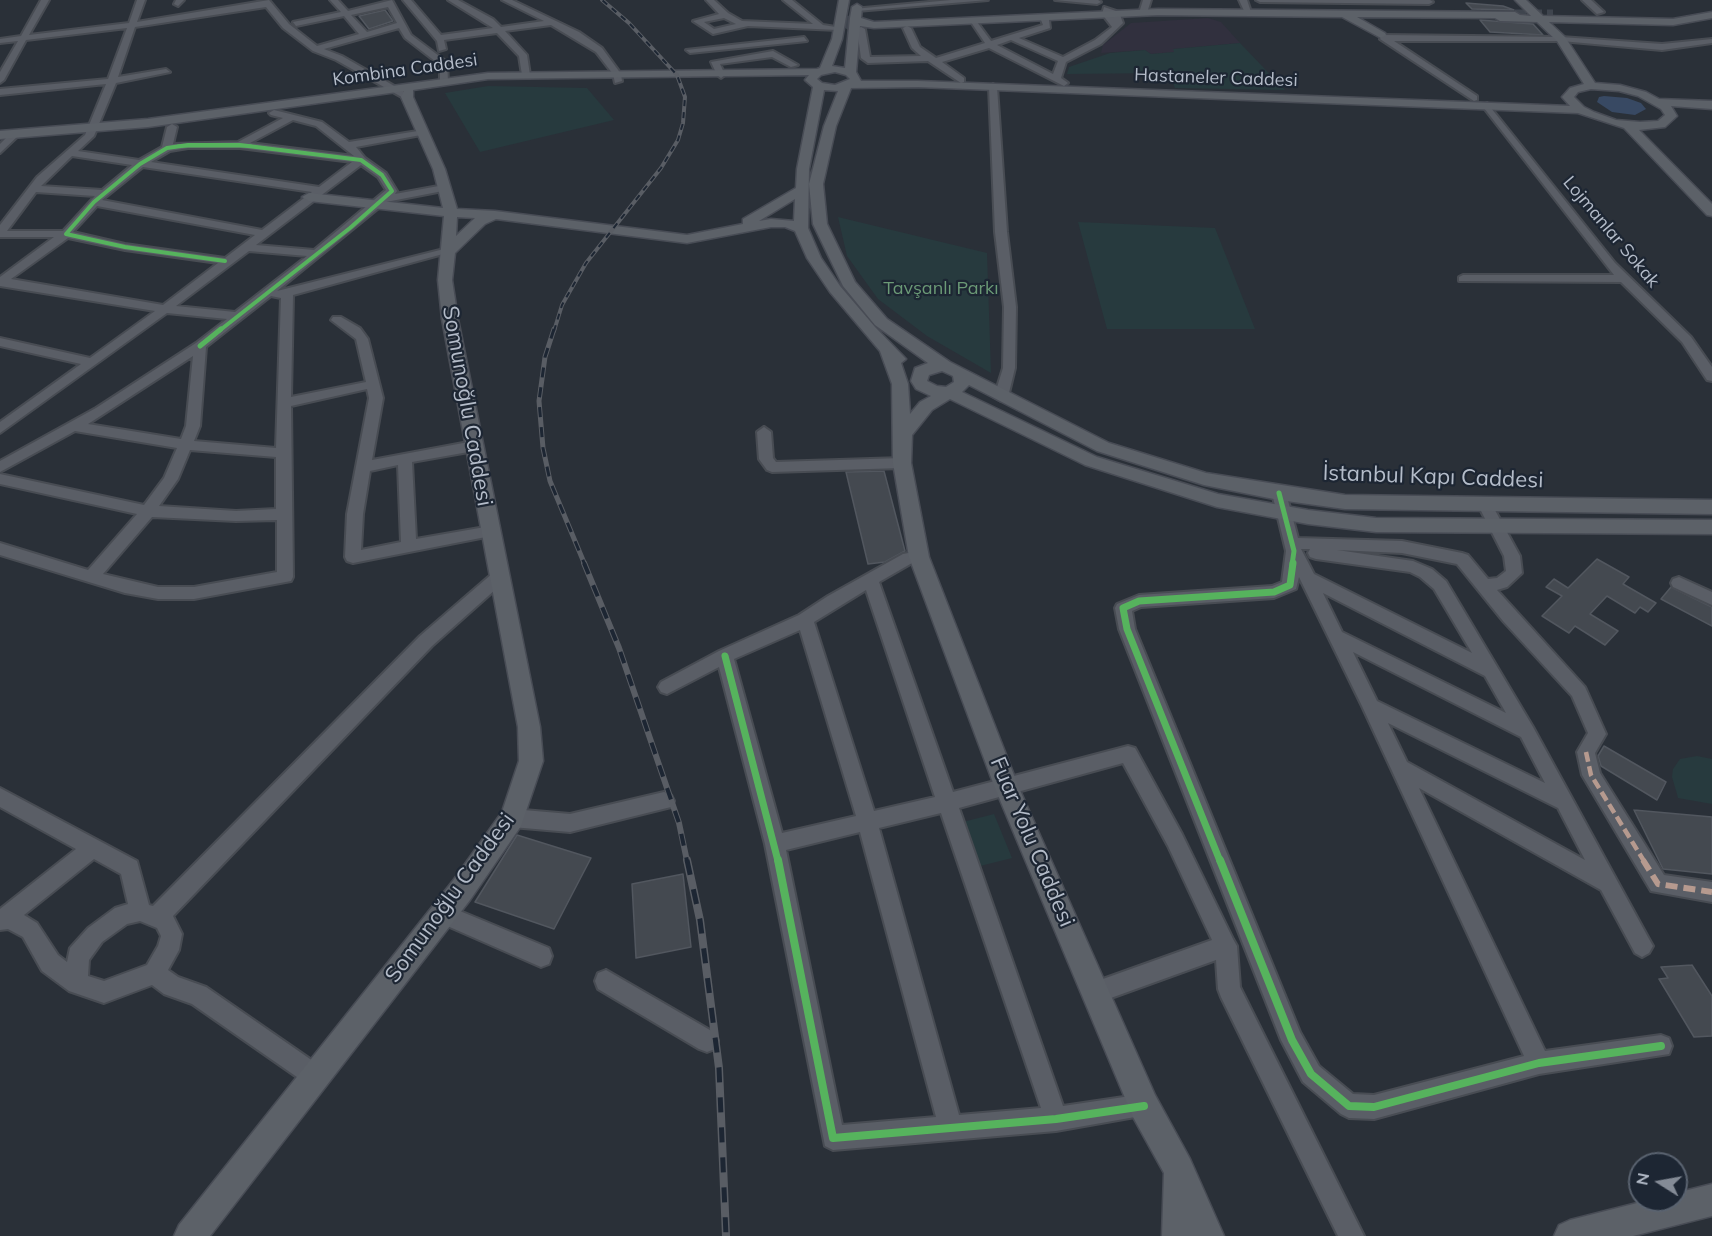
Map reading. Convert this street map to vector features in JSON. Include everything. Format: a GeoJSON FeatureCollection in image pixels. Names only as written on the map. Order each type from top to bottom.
{"type":"FeatureCollection","features":[{"type":"Feature","properties":{"kind":"main road"},"geometry":{"type":"LineString","coordinates":[[844,0],[838,28],[823,71],[801,190],[801,228],[814,258],[835,289],[927,389],[949,392],[1092,461],[1173,488],[1283,513],[1376,525],[1712,527]]}},
{"type":"Feature","properties":{"kind":"main road"},"geometry":{"type":"LineString","coordinates":[[1520,0],[1524,15],[1561,39],[1600,80],[1665,107],[1712,112]]}},
{"type":"Feature","properties":{"kind":"main road"},"geometry":{"type":"LineString","coordinates":[[854,8],[863,24],[874,26],[1017,21]]}},
{"type":"Feature","properties":{"kind":"main road","name":"İstanbul Kapı Caddesi"},"geometry":{"type":"LineString","coordinates":[[854,8],[861,29],[852,57],[848,83],[830,126],[816,184],[820,224],[848,283],[880,322],[911,346],[1001,397],[1103,447],[1148,463],[1204,478],[1279,493],[1345,502],[1712,507]]}},
{"type":"Feature","properties":{"kind":"main road"},"geometry":{"type":"LineString","coordinates":[[861,29],[907,28],[1046,16],[1524,15],[1600,12],[1681,18]]}},
{"type":"Feature","properties":{"kind":"main road"},"geometry":{"type":"LineString","coordinates":[[1112,17],[1143,13],[1346,15],[1383,37]]}},
{"type":"Feature","properties":{"kind":"main road"},"geometry":{"type":"LineString","coordinates":[[1681,18],[1553,15],[1681,18],[1712,13]]}},
{"type":"Feature","properties":{"kind":"main road"},"geometry":{"type":"LineString","coordinates":[[1552,14],[1673,22],[1681,18]]}},
{"type":"Feature","properties":{"kind":"main road"},"geometry":{"type":"LineString","coordinates":[[1362,15],[1383,37]]}},
{"type":"Feature","properties":{"kind":"main road"},"geometry":{"type":"LineString","coordinates":[[861,29],[1017,21],[1046,16]]}},
{"type":"Feature","properties":{"kind":"main road"},"geometry":{"type":"LineString","coordinates":[[1561,39],[1591,86]]}},
{"type":"Feature","properties":{"kind":"main road"},"geometry":{"type":"LineString","coordinates":[[852,57],[884,79]]}},
{"type":"Feature","properties":{"kind":"main road"},"geometry":{"type":"LineString","coordinates":[[793,70],[823,71],[848,83],[884,79]]}},
{"type":"Feature","properties":{"kind":"main road","name":"Kombina Caddesi"},"geometry":{"type":"LineString","coordinates":[[91,133],[403,91],[505,81],[721,75],[793,70],[823,71]]}},
{"type":"Feature","properties":{"kind":"main road"},"geometry":{"type":"LineString","coordinates":[[823,71],[848,83]]}},
{"type":"Feature","properties":{"kind":"main road","name":"Kombina Caddesi"},"geometry":{"type":"LineString","coordinates":[[5,141],[172,127],[274,113],[403,91],[444,81],[488,76],[618,78],[823,71]]}},
{"type":"Feature","properties":{"kind":"main road","name":"Hastaneler Caddesi"},"geometry":{"type":"LineString","coordinates":[[848,83],[884,79],[1061,81],[1140,88],[1569,101]]}},
{"type":"Feature","properties":{"kind":"main road","name":"Hastaneler Caddesi"},"geometry":{"type":"LineString","coordinates":[[884,79],[993,87],[1580,110]]}},
{"type":"Feature","properties":{"kind":"main road"},"geometry":{"type":"LineString","coordinates":[[1620,88],[1591,86],[1570,93],[1569,101],[1580,110],[1601,120],[1628,125],[1650,126],[1668,121],[1671,116],[1665,107]]}},
{"type":"Feature","properties":{"kind":"main road"},"geometry":{"type":"LineString","coordinates":[[403,91],[439,169],[451,213]]}},
{"type":"Feature","properties":{"kind":"main road"},"geometry":{"type":"LineString","coordinates":[[1665,107],[1712,105]]}},
{"type":"Feature","properties":{"kind":"main road"},"geometry":{"type":"LineString","coordinates":[[1628,125],[1712,212]]}},
{"type":"Feature","properties":{"kind":"main road"},"geometry":{"type":"LineString","coordinates":[[1650,126],[1666,150],[1712,198]]}},
{"type":"Feature","properties":{"kind":"main road"},"geometry":{"type":"LineString","coordinates":[[729,231],[801,190]]}},
{"type":"Feature","properties":{"kind":"main road"},"geometry":{"type":"LineString","coordinates":[[314,193],[451,213],[495,214],[687,239],[771,223],[787,223],[801,228]]}},
{"type":"Feature","properties":{"kind":"main road","name":"Somunoğlu Caddesi"},"geometry":{"type":"LineString","coordinates":[[190,1236],[442,914],[512,818],[531,761],[529,727],[449,309],[445,280],[451,213]]}},
{"type":"Feature","properties":{"kind":"main road"},"geometry":{"type":"LineString","coordinates":[[448,251],[480,221],[495,214]]}},
{"type":"Feature","properties":{"kind":"main road","name":"Fuar Yolu Caddesi"},"geometry":{"type":"LineString","coordinates":[[888,349],[898,376],[902,404],[902,463],[920,557],[1007,788],[1097,992],[1144,1106],[1179,1170],[1208,1236]]}},
{"type":"Feature","properties":{"kind":"main road"},"geometry":{"type":"LineString","coordinates":[[902,404],[920,381],[925,369],[952,369],[963,382],[920,412],[903,434]]}},
{"type":"Feature","properties":{"kind":"main road"},"geometry":{"type":"LineString","coordinates":[[1178,1236],[1179,1170]]}},
{"type":"Feature","properties":{"kind":"main road"},"geometry":{"type":"LineString","coordinates":[[1570,1236],[1712,1200]]}},
{"type":"Feature","properties":{"kind":"street"},"geometry":{"type":"LineString","coordinates":[[0,80],[45,0]]}},
{"type":"Feature","properties":{"kind":"street"},"geometry":{"type":"LineString","coordinates":[[0,233],[33,189],[91,133],[141,0]]}},
{"type":"Feature","properties":{"kind":"street"},"geometry":{"type":"LineString","coordinates":[[334,0],[364,34]]}},
{"type":"Feature","properties":{"kind":"street"},"geometry":{"type":"LineString","coordinates":[[407,0],[438,38],[444,64],[444,81]]}},
{"type":"Feature","properties":{"kind":"street"},"geometry":{"type":"LineString","coordinates":[[452,0],[490,21],[498,29],[523,55],[526,75]]}},
{"type":"Feature","properties":{"kind":"street"},"geometry":{"type":"LineString","coordinates":[[506,0],[576,34],[599,50],[618,78]]}},
{"type":"Feature","properties":{"kind":"street"},"geometry":{"type":"LineString","coordinates":[[710,0],[725,15],[746,24]]}},
{"type":"Feature","properties":{"kind":"street"},"geometry":{"type":"LineString","coordinates":[[787,0],[819,26]]}},
{"type":"Feature","properties":{"kind":"street"},"geometry":{"type":"LineString","coordinates":[[898,7],[911,0]]}},
{"type":"Feature","properties":{"kind":"street"},"geometry":{"type":"LineString","coordinates":[[854,8],[955,4],[984,0]]}},
{"type":"Feature","properties":{"kind":"street"},"geometry":{"type":"LineString","coordinates":[[1059,0],[1095,1],[1112,17],[1085,50],[1063,60],[1058,69],[1061,81]]}},
{"type":"Feature","properties":{"kind":"street"},"geometry":{"type":"LineString","coordinates":[[1143,13],[1147,0]]}},
{"type":"Feature","properties":{"kind":"street"},"geometry":{"type":"LineString","coordinates":[[1242,0],[1249,13]]}},
{"type":"Feature","properties":{"kind":"street"},"geometry":{"type":"LineString","coordinates":[[1260,0],[1430,1]]}},
{"type":"Feature","properties":{"kind":"street"},"geometry":{"type":"LineString","coordinates":[[1586,0],[1600,12]]}},
{"type":"Feature","properties":{"kind":"street"},"geometry":{"type":"LineString","coordinates":[[0,41],[129,27],[270,1]]}},
{"type":"Feature","properties":{"kind":"street"},"geometry":{"type":"LineString","coordinates":[[270,1],[320,48],[403,91]]}},
{"type":"Feature","properties":{"kind":"street"},"geometry":{"type":"LineString","coordinates":[[270,1],[286,26],[320,48],[403,91]]}},
{"type":"Feature","properties":{"kind":"street"},"geometry":{"type":"LineString","coordinates":[[1409,14],[1430,1]]}},
{"type":"Feature","properties":{"kind":"street"},"geometry":{"type":"LineString","coordinates":[[296,24],[389,2],[408,36],[444,64]]}},
{"type":"Feature","properties":{"kind":"street"},"geometry":{"type":"LineString","coordinates":[[955,4],[990,45],[1061,81]]}},
{"type":"Feature","properties":{"kind":"street"},"geometry":{"type":"LineString","coordinates":[[725,15],[697,21],[713,32],[746,24],[838,28]]}},
{"type":"Feature","properties":{"kind":"street"},"geometry":{"type":"LineString","coordinates":[[861,29],[864,58],[874,61],[931,60],[990,45],[1047,26],[1046,16]]}},
{"type":"Feature","properties":{"kind":"street"},"geometry":{"type":"LineString","coordinates":[[438,38],[550,23]]}},
{"type":"Feature","properties":{"kind":"street"},"geometry":{"type":"LineString","coordinates":[[320,48],[402,24]]}},
{"type":"Feature","properties":{"kind":"street"},"geometry":{"type":"LineString","coordinates":[[735,27],[750,57]]}},
{"type":"Feature","properties":{"kind":"street"},"geometry":{"type":"LineString","coordinates":[[907,28],[916,48],[961,80]]}},
{"type":"Feature","properties":{"kind":"street"},"geometry":{"type":"LineString","coordinates":[[1383,37],[1561,39],[1662,46],[1712,42]]}},
{"type":"Feature","properties":{"kind":"street"},"geometry":{"type":"LineString","coordinates":[[1383,37],[1474,98]]}},
{"type":"Feature","properties":{"kind":"street"},"geometry":{"type":"LineString","coordinates":[[1013,38],[1063,60]]}},
{"type":"Feature","properties":{"kind":"street"},"geometry":{"type":"LineString","coordinates":[[690,50],[804,39]]}},
{"type":"Feature","properties":{"kind":"street"},"geometry":{"type":"LineString","coordinates":[[721,75],[715,62],[773,54],[793,70]]}},
{"type":"Feature","properties":{"kind":"street"},"geometry":{"type":"LineString","coordinates":[[0,92],[111,81],[166,72]]}},
{"type":"Feature","properties":{"kind":"street"},"geometry":{"type":"LineString","coordinates":[[993,87],[1001,232],[1010,307],[1009,368],[1001,397]]}},
{"type":"Feature","properties":{"kind":"street","name":"Lojmanlar Sokak"},"geometry":{"type":"LineString","coordinates":[[1487,106],[1622,278],[1687,340],[1712,377]]}},
{"type":"Feature","properties":{"kind":"street"},"geometry":{"type":"LineString","coordinates":[[274,113],[319,124],[358,153],[361,160]]}},
{"type":"Feature","properties":{"kind":"street"},"geometry":{"type":"LineString","coordinates":[[240,145],[292,117]]}},
{"type":"Feature","properties":{"kind":"street"},"geometry":{"type":"LineString","coordinates":[[167,148],[172,127]]}},
{"type":"Feature","properties":{"kind":"street"},"geometry":{"type":"LineString","coordinates":[[348,146],[421,132]]}},
{"type":"Feature","properties":{"kind":"street"},"geometry":{"type":"LineString","coordinates":[[0,281],[66,234],[104,193],[140,164],[167,148],[188,145],[240,145],[361,160],[382,175],[392,191],[200,346],[72,426],[0,467]]}},
{"type":"Feature","properties":{"kind":"street"},"geometry":{"type":"LineString","coordinates":[[70,153],[314,193]]}},
{"type":"Feature","properties":{"kind":"street"},"geometry":{"type":"LineString","coordinates":[[0,429],[165,309],[314,193],[361,160]]}},
{"type":"Feature","properties":{"kind":"street"},"geometry":{"type":"LineString","coordinates":[[380,202],[444,188]]}},
{"type":"Feature","properties":{"kind":"street"},"geometry":{"type":"LineString","coordinates":[[33,189],[104,193]]}},
{"type":"Feature","properties":{"kind":"street"},"geometry":{"type":"LineString","coordinates":[[94,202],[263,232]]}},
{"type":"Feature","properties":{"kind":"street"},"geometry":{"type":"LineString","coordinates":[[0,233],[66,234],[125,247],[225,261]]}},
{"type":"Feature","properties":{"kind":"street"},"geometry":{"type":"LineString","coordinates":[[244,247],[316,254]]}},
{"type":"Feature","properties":{"kind":"street"},"geometry":{"type":"LineString","coordinates":[[256,300],[448,251]]}},
{"type":"Feature","properties":{"kind":"street"},"geometry":{"type":"LineString","coordinates":[[1463,279],[1622,278]]}},
{"type":"Feature","properties":{"kind":"street"},"geometry":{"type":"LineString","coordinates":[[0,281],[165,309],[237,316]]}},
{"type":"Feature","properties":{"kind":"street"},"geometry":{"type":"LineString","coordinates":[[0,549],[125,587],[170,593],[228,588],[285,577],[283,453],[287,292]]}},
{"type":"Feature","properties":{"kind":"street"},"geometry":{"type":"LineString","coordinates":[[337,320],[356,331],[362,339],[376,398],[355,513],[353,557],[491,531]]}},
{"type":"Feature","properties":{"kind":"street"},"geometry":{"type":"LineString","coordinates":[[0,342],[92,362]]}},
{"type":"Feature","properties":{"kind":"street"},"geometry":{"type":"LineString","coordinates":[[91,577],[148,512],[171,479],[188,443],[193,426],[200,346]]}},
{"type":"Feature","properties":{"kind":"street"},"geometry":{"type":"LineString","coordinates":[[285,403],[373,384]]}},
{"type":"Feature","properties":{"kind":"street"},"geometry":{"type":"LineString","coordinates":[[0,413],[17,417]]}},
{"type":"Feature","properties":{"kind":"street"},"geometry":{"type":"LineString","coordinates":[[72,426],[215,449],[283,453]]}},
{"type":"Feature","properties":{"kind":"street"},"geometry":{"type":"LineString","coordinates":[[764,432],[766,459],[772,467],[902,463]]}},
{"type":"Feature","properties":{"kind":"street"},"geometry":{"type":"LineString","coordinates":[[363,467],[474,446]]}},
{"type":"Feature","properties":{"kind":"street"},"geometry":{"type":"LineString","coordinates":[[405,459],[409,546]]}},
{"type":"Feature","properties":{"kind":"street"},"geometry":{"type":"LineString","coordinates":[[0,478],[148,512],[225,516],[284,514]]}},
{"type":"Feature","properties":{"kind":"street"},"geometry":{"type":"LineString","coordinates":[[1279,493],[1293,547],[1371,706],[1539,1064]]}},
{"type":"Feature","properties":{"kind":"street"},"geometry":{"type":"LineString","coordinates":[[1485,505],[1512,556],[1514,573],[1501,583],[1485,586]]}},
{"type":"Feature","properties":{"kind":"street"},"geometry":{"type":"LineString","coordinates":[[1293,547],[1357,544],[1436,552],[1462,559],[1579,692],[1597,734],[1586,752],[1591,775],[1658,884],[1712,892]]}},
{"type":"Feature","properties":{"kind":"street"},"geometry":{"type":"LineString","coordinates":[[1293,547],[1413,567],[1426,573],[1440,585],[1527,732],[1562,801],[1642,946]]}},
{"type":"Feature","properties":{"kind":"street"},"geometry":{"type":"LineString","coordinates":[[1293,547],[1290,585],[1274,592],[1139,601],[1123,608],[1132,640],[1292,1040],[1311,1074],[1349,1106],[1374,1107],[1539,1064],[1660,1046]]}},
{"type":"Feature","properties":{"kind":"street"},"geometry":{"type":"LineString","coordinates":[[667,687],[725,656],[805,620],[870,579],[909,558],[920,557]]}},
{"type":"Feature","properties":{"kind":"street"},"geometry":{"type":"LineString","coordinates":[[148,914],[426,641],[499,577]]}},
{"type":"Feature","properties":{"kind":"street"},"geometry":{"type":"LineString","coordinates":[[870,579],[1056,1119]]}},
{"type":"Feature","properties":{"kind":"street"},"geometry":{"type":"LineString","coordinates":[[1309,579],[1491,671]]}},
{"type":"Feature","properties":{"kind":"street"},"geometry":{"type":"LineString","coordinates":[[1679,583],[1712,599]]}},
{"type":"Feature","properties":{"kind":"street"},"geometry":{"type":"LineString","coordinates":[[805,620],[867,821],[951,1128]]}},
{"type":"Feature","properties":{"kind":"street"},"geometry":{"type":"LineString","coordinates":[[1336,636],[1527,732]]}},
{"type":"Feature","properties":{"kind":"street"},"geometry":{"type":"LineString","coordinates":[[725,656],[775,844],[833,1138],[1056,1119],[1144,1106]]}},
{"type":"Feature","properties":{"kind":"street"},"geometry":{"type":"LineString","coordinates":[[1371,706],[1562,801]]}},
{"type":"Feature","properties":{"kind":"street"},"geometry":{"type":"LineString","coordinates":[[775,844],[1007,788],[1128,754],[1175,840],[1226,946],[1229,989],[1351,1236]]}},
{"type":"Feature","properties":{"kind":"street"},"geometry":{"type":"LineString","coordinates":[[1400,768],[1607,883]]}},
{"type":"Feature","properties":{"kind":"street"},"geometry":{"type":"LineString","coordinates":[[0,797],[130,868],[148,914]]}},
{"type":"Feature","properties":{"kind":"street"},"geometry":{"type":"LineString","coordinates":[[512,818],[570,823],[664,801]]}},
{"type":"Feature","properties":{"kind":"street"},"geometry":{"type":"LineString","coordinates":[[1,920],[93,847]]}},
{"type":"Feature","properties":{"kind":"street"},"geometry":{"type":"LineString","coordinates":[[1,920],[10,919],[30,930],[50,963],[76,983],[104,993],[154,973],[168,950],[172,934],[164,921],[148,914],[122,915],[94,935],[78,956],[76,983]]}},
{"type":"Feature","properties":{"kind":"street"},"geometry":{"type":"LineString","coordinates":[[442,914],[541,956]]}},
{"type":"Feature","properties":{"kind":"street"},"geometry":{"type":"LineString","coordinates":[[1097,992],[1226,946]]}},
{"type":"Feature","properties":{"kind":"street"},"geometry":{"type":"LineString","coordinates":[[154,973],[172,986],[198,995],[315,1076]]}},
{"type":"Feature","properties":{"kind":"street"},"geometry":{"type":"LineString","coordinates":[[606,981],[707,1041]]}},
{"type":"Feature","properties":{"kind":"shaded area"},"geometry":{"type":"Polygon","coordinates":[[[1208,18],[1221,22],[1240,43],[1174,49],[1174,52],[1151,54],[1145,50],[1101,53],[1103,45],[1131,23],[1208,18]]]}},
{"type":"Feature","properties":{"kind":"green space"},"geometry":{"type":"Polygon","coordinates":[[[1240,43],[1285,90],[1175,88],[1170,76],[1161,73],[1067,74],[1069,67],[1110,53],[1145,50],[1151,54],[1174,52],[1173,49],[1240,43]]]}},
{"type":"Feature","properties":{"kind":"green space"},"geometry":{"type":"Polygon","coordinates":[[[488,86],[587,88],[614,120],[480,152],[445,93],[488,86]]]}},
{"type":"Feature","properties":{"kind":"green space","name":"Tavşanlı Parkı"},"geometry":{"type":"Polygon","coordinates":[[[838,217],[987,253],[991,373],[927,336],[878,299],[847,256],[838,217]]]}},
{"type":"Feature","properties":{"kind":"green space"},"geometry":{"type":"Polygon","coordinates":[[[1078,222],[1215,228],[1255,329],[1107,329],[1078,222]]]}},
{"type":"Feature","properties":{"kind":"green space"},"geometry":{"type":"Polygon","coordinates":[[[1697,756],[1712,759],[1712,804],[1678,798],[1672,777],[1673,769],[1680,759],[1697,756]]]}},
{"type":"Feature","properties":{"kind":"green space"},"geometry":{"type":"Polygon","coordinates":[[[994,814],[1012,858],[980,866],[963,822],[994,814]]]}},
{"type":"Feature","properties":{"kind":"water"},"geometry":{"type":"Polygon","coordinates":[[[1599,97],[1627,98],[1641,103],[1646,109],[1635,115],[1612,112],[1597,102],[1599,97]]]}},
{"type":"Feature","properties":{"kind":"building"},"geometry":{"type":"Polygon","coordinates":[[[1466,3],[1503,6],[1514,10],[1472,9],[1466,3]]]}},
{"type":"Feature","properties":{"kind":"building"},"geometry":{"type":"Polygon","coordinates":[[[385,10],[393,21],[369,29],[359,16],[385,10]]]}},
{"type":"Feature","properties":{"kind":"building"},"geometry":{"type":"Polygon","coordinates":[[[1480,20],[1533,24],[1543,35],[1490,32],[1480,20]]]}},
{"type":"Feature","properties":{"kind":"building"},"geometry":{"type":"Polygon","coordinates":[[[884,471],[905,551],[885,562],[868,564],[846,472],[884,471]]]}},
{"type":"Feature","properties":{"kind":"building"},"geometry":{"type":"Polygon","coordinates":[[[1597,559],[1629,577],[1623,584],[1656,603],[1648,612],[1640,607],[1635,613],[1607,596],[1590,614],[1618,631],[1605,645],[1575,626],[1569,633],[1542,616],[1562,596],[1546,587],[1554,579],[1568,588],[1597,559]]]}},
{"type":"Feature","properties":{"kind":"building"},"geometry":{"type":"Polygon","coordinates":[[[1671,587],[1712,607],[1712,626],[1661,599],[1671,587]]]}},
{"type":"Feature","properties":{"kind":"building"},"geometry":{"type":"Polygon","coordinates":[[[1604,746],[1666,782],[1657,800],[1601,766],[1598,756],[1604,746]]]}},
{"type":"Feature","properties":{"kind":"building"},"geometry":{"type":"Polygon","coordinates":[[[1634,810],[1712,817],[1712,874],[1663,869],[1634,810]]]}},
{"type":"Feature","properties":{"kind":"building"},"geometry":{"type":"Polygon","coordinates":[[[517,835],[591,858],[554,929],[475,902],[517,835]]]}},
{"type":"Feature","properties":{"kind":"building"},"geometry":{"type":"Polygon","coordinates":[[[683,874],[691,947],[636,958],[632,884],[683,874]]]}},
{"type":"Feature","properties":{"kind":"building"},"geometry":{"type":"Polygon","coordinates":[[[1692,965],[1712,996],[1712,1036],[1694,1037],[1659,979],[1668,978],[1661,967],[1692,965]]]}},
{"type":"Feature","properties":{"kind":"tunnel"},"geometry":{"type":"LineString","coordinates":[[1515,15],[1553,15]]}},
{"type":"Feature","properties":{"kind":"tunnel"},"geometry":{"type":"LineString","coordinates":[[850,16],[849,24],[852,26],[869,28]]}},
{"type":"Feature","properties":{"kind":"railway"},"geometry":{"type":"LineString","coordinates":[[554,331],[562,305],[586,263],[661,168],[678,140],[683,123],[685,97],[677,75],[629,23],[602,0]]}},
{"type":"Feature","properties":{"kind":"railway"},"geometry":{"type":"LineString","coordinates":[[554,329],[545,357],[539,401],[543,448],[550,481],[585,565]]}},
{"type":"Feature","properties":{"kind":"railway"},"geometry":{"type":"LineString","coordinates":[[584,563],[619,648],[679,823],[687,861]]}},
{"type":"Feature","properties":{"kind":"railway"},"geometry":{"type":"LineString","coordinates":[[687,860],[700,920],[719,1068],[726,1236]]}},
{"type":"Feature","properties":{"kind":"marked path"},"geometry":{"type":"LineString","coordinates":[[1586,752],[1591,775],[1658,884],[1712,892]]}},
{"type":"Feature","properties":{"kind":"cycle path"},"geometry":{"type":"LineString","coordinates":[[200,346],[350,228],[392,191],[382,175],[361,160],[240,145],[188,145],[167,148],[140,164],[94,202],[66,234],[125,247],[225,261]]}},
{"type":"Feature","properties":{"kind":"cycle path"},"geometry":{"type":"LineString","coordinates":[[1279,493],[1294,551],[1290,585],[1274,592],[1139,601],[1123,608],[1127,629],[1292,1040],[1311,1074],[1349,1106],[1374,1107],[1539,1063],[1661,1046]]}},
{"type":"Feature","properties":{"kind":"cycle path"},"geometry":{"type":"LineString","coordinates":[[725,656],[775,844],[833,1138],[1056,1119],[1144,1106]]}}]}
